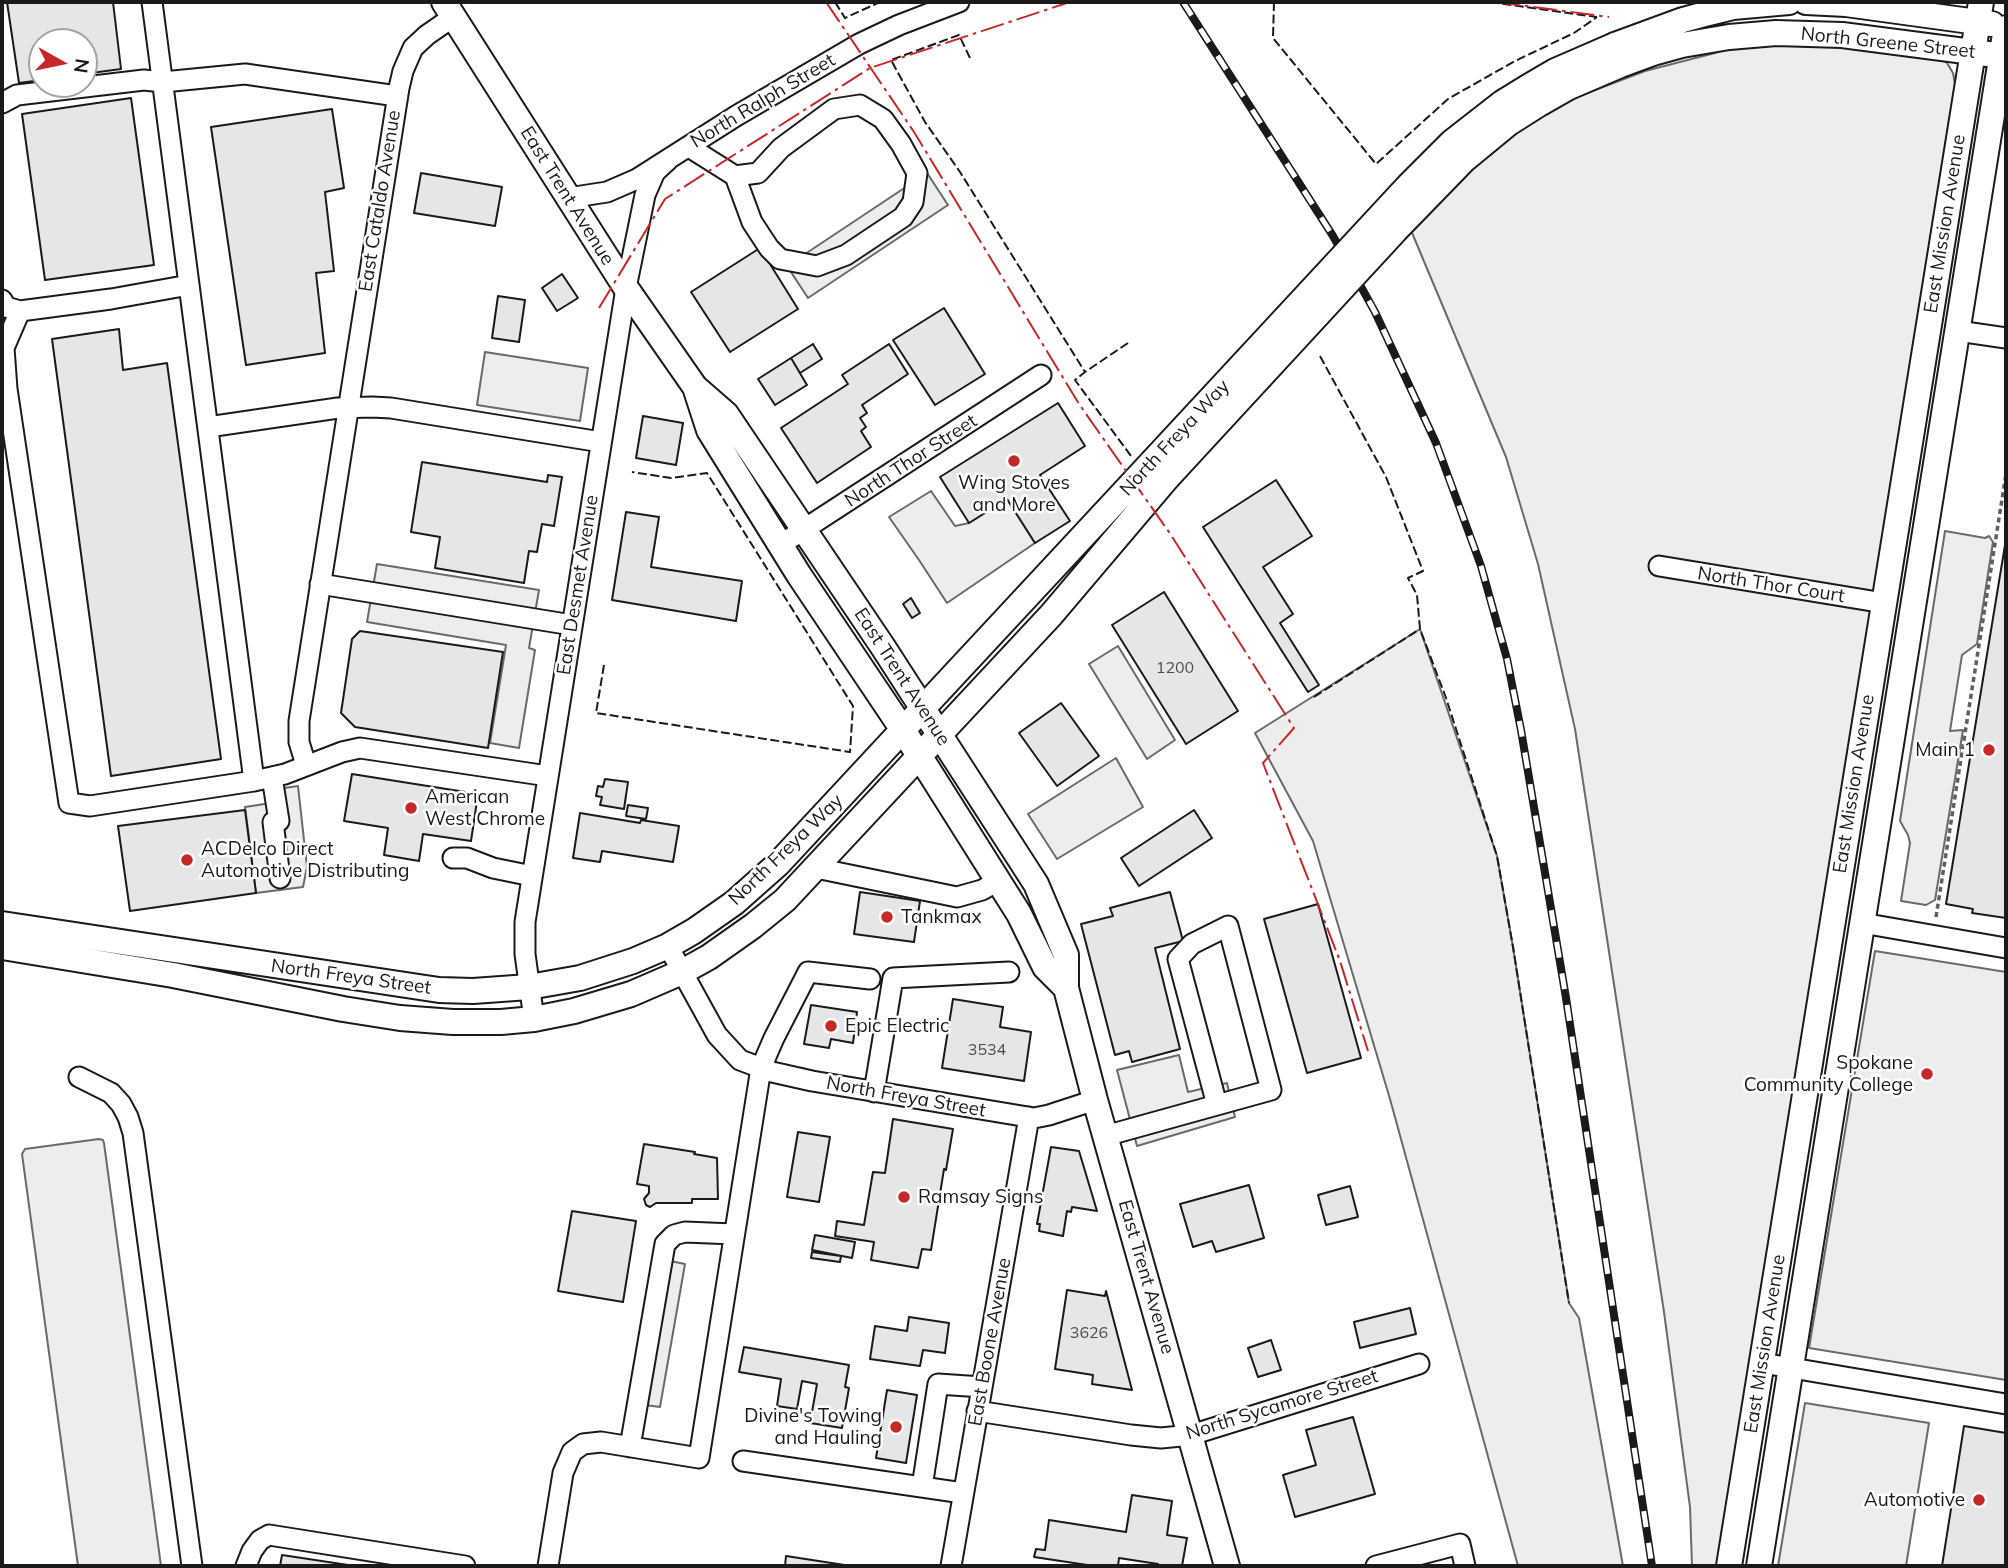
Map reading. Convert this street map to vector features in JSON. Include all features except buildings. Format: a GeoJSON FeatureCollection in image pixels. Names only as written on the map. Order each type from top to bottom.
{"type":"FeatureCollection","features":[{"type":"Feature","properties":{"kind":"main road","name":"North Greene Street"},"geometry":{"type":"LineString","coordinates":[[1733,7],[1788,2]]}},
{"type":"Feature","properties":{"kind":"main road","name":"North Greene Street"},"geometry":{"type":"LineString","coordinates":[[1806,2],[1979,12],[2006,27]]}},
{"type":"Feature","properties":{"kind":"main road","name":"North Freya Way"},"geometry":{"type":"LineString","coordinates":[[1619,55],[1683,20],[1733,7]]}},
{"type":"Feature","properties":{"kind":"main road","name":"East Trent Avenue"},"geometry":{"type":"LineString","coordinates":[[448,9],[626,288],[695,387],[726,414],[923,708],[1036,884],[1066,955],[1066,988],[1095,1100],[1227,1566]]}},
{"type":"Feature","properties":{"kind":"main road","name":"East Mission Avenue"},"geometry":{"type":"LineString","coordinates":[[1729,1566],[1979,12]]}},
{"type":"Feature","properties":{"kind":"main road","name":"East Mission Avenue"},"geometry":{"type":"LineString","coordinates":[[1759,1566],[2004,57],[2006,27]]}},
{"type":"Feature","properties":{"kind":"main road","name":"North Greene Street"},"geometry":{"type":"LineString","coordinates":[[1728,37],[1776,33],[1842,35],[2004,57]]}},
{"type":"Feature","properties":{"kind":"main road","name":"North Freya Way"},"geometry":{"type":"LineString","coordinates":[[682,972],[709,957],[785,900],[919,758],[1051,615],[1160,470],[1409,185],[1452,142],[1484,116],[1555,71],[1619,55],[1653,53],[1728,37]]}},
{"type":"Feature","properties":{"kind":"main road","name":"East Trent Avenue"},"geometry":{"type":"LineString","coordinates":[[695,387],[709,430],[780,545],[903,730],[998,881],[1045,967],[1066,988]]}},
{"type":"Feature","properties":{"kind":"main road","name":"North Freya Way"},"geometry":{"type":"LineString","coordinates":[[668,946],[694,931],[754,886],[817,824],[1114,503],[1160,470]]}},
{"type":"Feature","properties":{"kind":"main road"},"geometry":{"type":"LineString","coordinates":[[1051,615],[1047,608],[1049,598],[1091,546],[1114,503]]}},
{"type":"Feature","properties":{"kind":"main road","name":"North Freya Street"},"geometry":{"type":"LineString","coordinates":[[2,947],[18,934],[416,987],[473,991],[529,987],[596,974],[668,946]]}},
{"type":"Feature","properties":{"kind":"main road","name":"North Freya Street"},"geometry":{"type":"LineString","coordinates":[[18,934],[173,975],[334,1007],[400,1018],[469,1023],[534,1019],[575,1011],[615,1000],[682,972]]}},
{"type":"Feature","properties":{"kind":"street"},"geometry":{"type":"LineString","coordinates":[[152,2],[208,428],[263,779],[279,821],[273,822],[280,878]]}},
{"type":"Feature","properties":{"kind":"street","name":"North Ralph Street"},"geometry":{"type":"LineString","coordinates":[[568,198],[607,192],[637,179],[736,116],[859,44],[959,2]]}},
{"type":"Feature","properties":{"kind":"street","name":"North Greene Street"},"geometry":{"type":"LineString","coordinates":[[1698,2],[1733,7]]}},
{"type":"Feature","properties":{"kind":"street","name":"East Cataldo Avenue"},"geometry":{"type":"LineString","coordinates":[[306,765],[298,732],[397,96],[402,71],[413,48],[448,9]]}},
{"type":"Feature","properties":{"kind":"street"},"geometry":{"type":"LineString","coordinates":[[2,103],[17,95],[144,80],[163,82],[245,74],[397,96]]}},
{"type":"Feature","properties":{"kind":"street"},"geometry":{"type":"LineString","coordinates":[[689,147],[735,176],[752,222],[769,248],[780,259],[817,267],[846,255],[903,217],[913,202],[917,173],[883,119],[860,105],[834,109],[781,148],[758,173],[735,176]]}},
{"type":"Feature","properties":{"kind":"street","name":"East Desmet Avenue"},"geometry":{"type":"LineString","coordinates":[[534,1019],[525,954],[525,922],[532,876],[626,288],[645,195],[655,172],[668,160]]}},
{"type":"Feature","properties":{"kind":"street"},"geometry":{"type":"LineString","coordinates":[[2,300],[6,307],[20,311],[189,285]]}},
{"type":"Feature","properties":{"kind":"street"},"geometry":{"type":"LineString","coordinates":[[20,311],[4,348],[8,390],[69,803],[90,806],[263,779],[351,749],[370,748],[548,776]]}},
{"type":"Feature","properties":{"kind":"street"},"geometry":{"type":"LineString","coordinates":[[1958,331],[2006,338]]}},
{"type":"Feature","properties":{"kind":"street","name":"North Thor Street"},"geometry":{"type":"LineString","coordinates":[[780,545],[1041,375]]}},
{"type":"Feature","properties":{"kind":"street"},"geometry":{"type":"LineString","coordinates":[[208,428],[347,407],[391,408],[601,442]]}},
{"type":"Feature","properties":{"kind":"street","name":"North Thor Court"},"geometry":{"type":"LineString","coordinates":[[1659,566],[1884,603]]}},
{"type":"Feature","properties":{"kind":"street"},"geometry":{"type":"LineString","coordinates":[[320,584],[572,625]]}},
{"type":"Feature","properties":{"kind":"street"},"geometry":{"type":"LineString","coordinates":[[453,858],[467,858],[532,876]]}},
{"type":"Feature","properties":{"kind":"street"},"geometry":{"type":"LineString","coordinates":[[816,868],[957,897],[982,890],[998,881]]}},
{"type":"Feature","properties":{"kind":"street"},"geometry":{"type":"LineString","coordinates":[[1862,923],[2006,948]]}},
{"type":"Feature","properties":{"kind":"street"},"geometry":{"type":"LineString","coordinates":[[1105,1136],[1217,1105],[1271,1090],[1228,926],[1192,944],[1178,959],[1217,1105]]}},
{"type":"Feature","properties":{"kind":"street","name":"North Freya Street"},"geometry":{"type":"LineString","coordinates":[[668,946],[717,1035],[740,1060],[761,1068],[812,1081],[1029,1117],[1044,1117],[1095,1100]]}},
{"type":"Feature","properties":{"kind":"street"},"geometry":{"type":"LineString","coordinates":[[548,1566],[563,1473],[572,1452],[583,1444],[601,1442],[699,1458],[761,1068],[808,972],[870,979]]}},
{"type":"Feature","properties":{"kind":"street"},"geometry":{"type":"LineString","coordinates":[[874,1092],[893,978],[1009,972]]}},
{"type":"Feature","properties":{"kind":"street"},"geometry":{"type":"LineString","coordinates":[[79,1077],[116,1099],[128,1117],[133,1133],[192,1566]]}},
{"type":"Feature","properties":{"kind":"street","name":"East Boone Avenue"},"geometry":{"type":"LineString","coordinates":[[951,1566],[1029,1117]]}},
{"type":"Feature","properties":{"kind":"street"},"geometry":{"type":"LineString","coordinates":[[630,1447],[665,1244],[674,1235],[685,1232],[734,1234]]}},
{"type":"Feature","properties":{"kind":"street"},"geometry":{"type":"LineString","coordinates":[[1762,1363],[2006,1404]]}},
{"type":"Feature","properties":{"kind":"street","name":"North Sycamore Street"},"geometry":{"type":"LineString","coordinates":[[977,1411],[1130,1436],[1161,1438],[1191,1435],[1419,1364]]}},
{"type":"Feature","properties":{"kind":"street"},"geometry":{"type":"LineString","coordinates":[[922,1487],[938,1384],[982,1387]]}},
{"type":"Feature","properties":{"kind":"street"},"geometry":{"type":"LineString","coordinates":[[743,1461],[963,1493]]}},
{"type":"Feature","properties":{"kind":"street"},"geometry":{"type":"LineString","coordinates":[[246,1566],[260,1540],[269,1535],[466,1566]]}},
{"type":"Feature","properties":{"kind":"street"},"geometry":{"type":"LineString","coordinates":[[1376,1566],[1460,1544],[1465,1566]]}},
{"type":"Feature","properties":{"kind":"path"},"geometry":{"type":"LineString","coordinates":[[1936,917],[2006,474]]}},
{"type":"Feature","properties":{"kind":"shaded area"},"geometry":{"type":"Polygon","coordinates":[[[1767,42],[1830,42],[1937,57],[1947,63],[1955,84],[1718,1566],[1692,1566],[1690,1507],[1664,1312],[1575,729],[1538,564],[1506,457],[1410,228],[1459,178],[1511,134],[1574,98],[1645,71],[1725,49],[1767,42]]]}},
{"type":"Feature","properties":{"kind":"shaded area"},"geometry":{"type":"Polygon","coordinates":[[[927,173],[948,205],[808,298],[787,266],[927,173]]]}},
{"type":"Feature","properties":{"kind":"shaded area"},"geometry":{"type":"Polygon","coordinates":[[[485,352],[588,368],[580,421],[477,405],[485,352]]]}},
{"type":"Feature","properties":{"kind":"shaded area"},"geometry":{"type":"Polygon","coordinates":[[[931,491],[955,526],[969,523],[1007,499],[1035,543],[947,603],[889,517],[931,491]]]}},
{"type":"Feature","properties":{"kind":"shaded area"},"geometry":{"type":"Polygon","coordinates":[[[1945,531],[1985,538],[1989,536],[1993,542],[1977,644],[1962,655],[1950,731],[1963,730],[1935,900],[1926,905],[1901,901],[1910,843],[1900,821],[1945,531]]]}},
{"type":"Feature","properties":{"kind":"shaded area"},"geometry":{"type":"Polygon","coordinates":[[[377,564],[539,590],[529,648],[535,650],[519,748],[490,743],[506,645],[367,622],[377,564]]]}},
{"type":"Feature","properties":{"kind":"shaded area"},"geometry":{"type":"Polygon","coordinates":[[[1420,629],[1497,856],[1569,1303],[1579,1318],[1623,1566],[1518,1566],[1390,1099],[1313,841],[1255,733],[1420,629]]]}},
{"type":"Feature","properties":{"kind":"shaded area"},"geometry":{"type":"Polygon","coordinates":[[[1118,646],[1175,740],[1147,759],[1089,664],[1118,646]]]}},
{"type":"Feature","properties":{"kind":"shaded area"},"geometry":{"type":"Polygon","coordinates":[[[1116,758],[1143,807],[1057,859],[1028,814],[1116,758]]]}},
{"type":"Feature","properties":{"kind":"shaded area"},"geometry":{"type":"Polygon","coordinates":[[[298,786],[307,867],[303,887],[256,893],[245,807],[271,803],[270,790],[298,786]]]}},
{"type":"Feature","properties":{"kind":"shaded area"},"geometry":{"type":"Polygon","coordinates":[[[1875,951],[2006,972],[2006,1380],[1809,1348],[1875,951]]]}},
{"type":"Feature","properties":{"kind":"shaded area"},"geometry":{"type":"Polygon","coordinates":[[[1179,1055],[1188,1092],[1227,1083],[1235,1117],[1137,1146],[1117,1070],[1179,1055]]]}},
{"type":"Feature","properties":{"kind":"shaded area"},"geometry":{"type":"Polygon","coordinates":[[[99,1139],[104,1143],[161,1566],[78,1566],[22,1154],[25,1149],[99,1139]]]}},
{"type":"Feature","properties":{"kind":"shaded area"},"geometry":{"type":"Polygon","coordinates":[[[670,1261],[685,1264],[660,1407],[645,1405],[670,1261]]]}},
{"type":"Feature","properties":{"kind":"shaded area"},"geometry":{"type":"Polygon","coordinates":[[[1805,1403],[1929,1423],[1906,1566],[1778,1566],[1805,1403]]]}},
{"type":"Feature","properties":{"kind":"railway"},"geometry":{"type":"LineString","coordinates":[[1183,2],[1333,236],[1375,312],[1436,443],[1481,566],[1507,659],[1521,730],[1566,998],[1652,1566]]}},
{"type":"Feature","properties":{"kind":"fence"},"geometry":{"type":"LineString","coordinates":[[835,2],[845,18],[880,2]]}},
{"type":"Feature","properties":{"kind":"fence"},"geometry":{"type":"LineString","coordinates":[[1274,2],[1273,38],[1376,164],[1448,99],[1515,61],[1574,33],[1597,17]]}},
{"type":"Feature","properties":{"kind":"fence"},"geometry":{"type":"LineString","coordinates":[[1490,2],[1597,17]]}},
{"type":"Feature","properties":{"kind":"fence"},"geometry":{"type":"LineString","coordinates":[[970,58],[959,35],[891,60],[925,122],[960,172],[1085,372]]}},
{"type":"Feature","properties":{"kind":"fence"},"geometry":{"type":"LineString","coordinates":[[1128,343],[1075,380],[1131,456]]}},
{"type":"Feature","properties":{"kind":"fence"},"geometry":{"type":"LineString","coordinates":[[1320,356],[1386,477],[1423,571],[1408,578],[1417,595],[1420,629],[1446,698],[1497,856],[1569,1303]]}},
{"type":"Feature","properties":{"kind":"fence"},"geometry":{"type":"LineString","coordinates":[[604,665],[596,713],[850,752],[853,706],[707,473],[671,478],[632,472]]}},
{"type":"Feature","properties":{"kind":"fence"},"geometry":{"type":"LineString","coordinates":[[1314,697],[1420,629]]}},
{"type":"Feature","properties":{"kind":"power"},"geometry":{"type":"LineString","coordinates":[[826,2],[914,132],[1079,404],[1171,535],[1294,728],[1263,763],[1340,961],[1368,1051]]}},
{"type":"Feature","properties":{"kind":"power"},"geometry":{"type":"LineString","coordinates":[[599,308],[665,199],[870,68],[1070,2]]}},
{"type":"Feature","properties":{"kind":"power"},"geometry":{"type":"LineString","coordinates":[[1496,2],[1609,17]]}},
{"type":"Feature","properties":{"kind":"place","name":"Wing Stoves and More"},"geometry":{"type":"Point","coordinates":[1014,461]}},
{"type":"Feature","properties":{"kind":"place","name":"Main 1"},"geometry":{"type":"Point","coordinates":[1989,750]}},
{"type":"Feature","properties":{"kind":"place","name":"American West Chrome"},"geometry":{"type":"Point","coordinates":[411,808]}},
{"type":"Feature","properties":{"kind":"place","name":"ACDelco Direct Automotive Distributing"},"geometry":{"type":"Point","coordinates":[187,860]}},
{"type":"Feature","properties":{"kind":"place","name":"Tankmax"},"geometry":{"type":"Point","coordinates":[887,917]}},
{"type":"Feature","properties":{"kind":"place","name":"Epic Electric"},"geometry":{"type":"Point","coordinates":[831,1026]}},
{"type":"Feature","properties":{"kind":"place","name":"Spokane Community College"},"geometry":{"type":"Point","coordinates":[1927,1074]}},
{"type":"Feature","properties":{"kind":"place","name":"Ramsay Signs"},"geometry":{"type":"Point","coordinates":[904,1197]}},
{"type":"Feature","properties":{"kind":"place","name":"Divine's Towing and Hauling"},"geometry":{"type":"Point","coordinates":[896,1427]}},
{"type":"Feature","properties":{"kind":"place","name":"Automotive"},"geometry":{"type":"Point","coordinates":[1979,1500]}}]}
